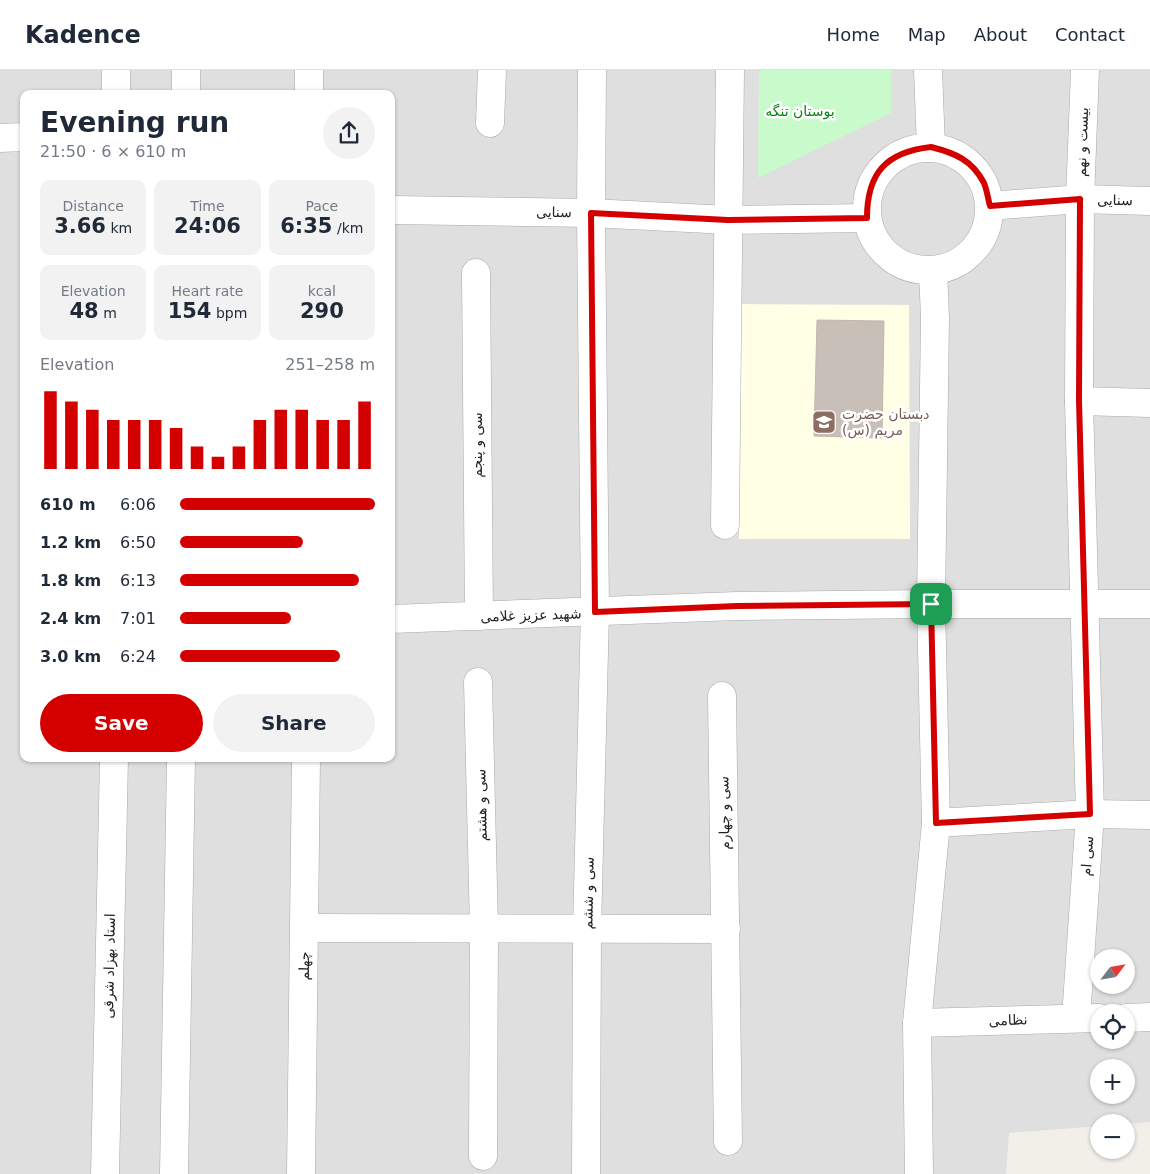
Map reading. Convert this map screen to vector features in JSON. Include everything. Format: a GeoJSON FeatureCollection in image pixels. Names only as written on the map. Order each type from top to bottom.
{"type":"FeatureCollection","features":[{"type":"Feature","properties":{"kind":"street"},"geometry":{"type":"LineString","coordinates":[[116,70],[116,90]]}},
{"type":"Feature","properties":{"kind":"street"},"geometry":{"type":"LineString","coordinates":[[186,70],[186,90]]}},
{"type":"Feature","properties":{"kind":"street"},"geometry":{"type":"LineString","coordinates":[[309,70],[309,90]]}},
{"type":"Feature","properties":{"kind":"street"},"geometry":{"type":"LineString","coordinates":[[490,123],[492,70]]}},
{"type":"Feature","properties":{"kind":"street","name":"سی و ششم"},"geometry":{"type":"LineString","coordinates":[[586,1174],[587,929],[595,612],[591,213],[592,70]]}},
{"type":"Feature","properties":{"kind":"street"},"geometry":{"type":"LineString","coordinates":[[725,525],[730,70]]}},
{"type":"Feature","properties":{"kind":"street"},"geometry":{"type":"LineString","coordinates":[[928,70],[931,147]]}},
{"type":"Feature","properties":{"kind":"street","name":"بیست و نهم"},"geometry":{"type":"LineString","coordinates":[[1084,603],[1079,400],[1080,199],[1085,70]]}},
{"type":"Feature","properties":{"kind":"street"},"geometry":{"type":"LineString","coordinates":[[0,138],[20,138]]}},
{"type":"Feature","properties":{"kind":"street"},"geometry":{"type":"LineString","coordinates":[[931,147],[953,153],[972,166],[984,184],[990,206],[987,227],[978,246],[964,260],[944,269],[924,271],[903,266],[886,254],[873,238],[867,218],[867,200],[872,182],[882,167],[896,156],[913,149],[931,147]]}},
{"type":"Feature","properties":{"kind":"street","name":"سنایی"},"geometry":{"type":"LineString","coordinates":[[990,206],[1080,199],[1150,201]]}},
{"type":"Feature","properties":{"kind":"street","name":"سنایی"},"geometry":{"type":"LineString","coordinates":[[395,210],[591,213],[728,220],[867,218]]}},
{"type":"Feature","properties":{"kind":"street"},"geometry":{"type":"LineString","coordinates":[[919,1174],[917,1023],[936,823],[931,604],[935,318],[933,270]]}},
{"type":"Feature","properties":{"kind":"street","name":"سی و پنجم"},"geometry":{"type":"LineString","coordinates":[[476,273],[479,616]]}},
{"type":"Feature","properties":{"kind":"street"},"geometry":{"type":"LineString","coordinates":[[1079,400],[1150,403]]}},
{"type":"Feature","properties":{"kind":"street","name":"سی ام"},"geometry":{"type":"LineString","coordinates":[[1084,603],[1090,814],[1087,1018]]}},
{"type":"Feature","properties":{"kind":"street","name":"شهید عزیز غلامی"},"geometry":{"type":"LineString","coordinates":[[395,619],[737,606],[1150,604]]}},
{"type":"Feature","properties":{"kind":"street","name":"سی و هشتم"},"geometry":{"type":"LineString","coordinates":[[478,682],[484,928],[483,1156]]}},
{"type":"Feature","properties":{"kind":"street","name":"سی و چهارم"},"geometry":{"type":"LineString","coordinates":[[722,696],[728,1141]]}},
{"type":"Feature","properties":{"kind":"street","name":"استاد بهزاد شرقی"},"geometry":{"type":"LineString","coordinates":[[105,1174],[114,762]]}},
{"type":"Feature","properties":{"kind":"street"},"geometry":{"type":"LineString","coordinates":[[174,1174],[181,762]]}},
{"type":"Feature","properties":{"kind":"street","name":"چهلم"},"geometry":{"type":"LineString","coordinates":[[301,1174],[306,762]]}},
{"type":"Feature","properties":{"kind":"street"},"geometry":{"type":"LineString","coordinates":[[936,823],[1090,814],[1150,815]]}},
{"type":"Feature","properties":{"kind":"street"},"geometry":{"type":"LineString","coordinates":[[304,928],[726,929]]}},
{"type":"Feature","properties":{"kind":"street"},"geometry":{"type":"LineString","coordinates":[[1135,1018],[1150,1017]]}},
{"type":"Feature","properties":{"kind":"street","name":"نظامی"},"geometry":{"type":"LineString","coordinates":[[917,1023],[1087,1018]]}},
{"type":"Feature","properties":{"kind":"shaded area"},"geometry":{"type":"Polygon","coordinates":[[[0,70],[1150,70],[1150,1122],[1135,1123],[1135,1114],[1090,1114],[1090,1127],[1009,1133],[1006,1174],[0,1174],[0,70]]]}},
{"type":"Feature","properties":{"kind":"shaded area","name":"دبستان حضرت مریم (س)"},"geometry":{"type":"Polygon","coordinates":[[[738,304],[909,305],[910,539],[739,539],[738,304]]]}},
{"type":"Feature","properties":{"kind":"green space","name":"بوستان تنگه"},"geometry":{"type":"Polygon","coordinates":[[[759,70],[891,70],[891,113],[758,178],[759,70]]]}},
{"type":"Feature","properties":{"kind":"building"},"geometry":{"type":"Polygon","coordinates":[[[817,320],[884,321],[882,438],[814,436],[817,320]]]}},
{"type":"Feature","properties":{"kind":"place","name":"دبستان حضرت مریم (س)"},"geometry":{"type":"Point","coordinates":[824,422]}},
{"type":"Feature","properties":{"kind":"route"},"geometry":{"type":"LineString","coordinates":[[931,147],[953,153],[972,166],[984,184],[990,206],[1080,199],[1079,400],[1090,814],[936,823],[931,604],[737,606],[595,612],[591,213],[728,220],[867,218],[867,200],[872,182],[882,167],[896,156],[913,149],[931,147]]}}]}
